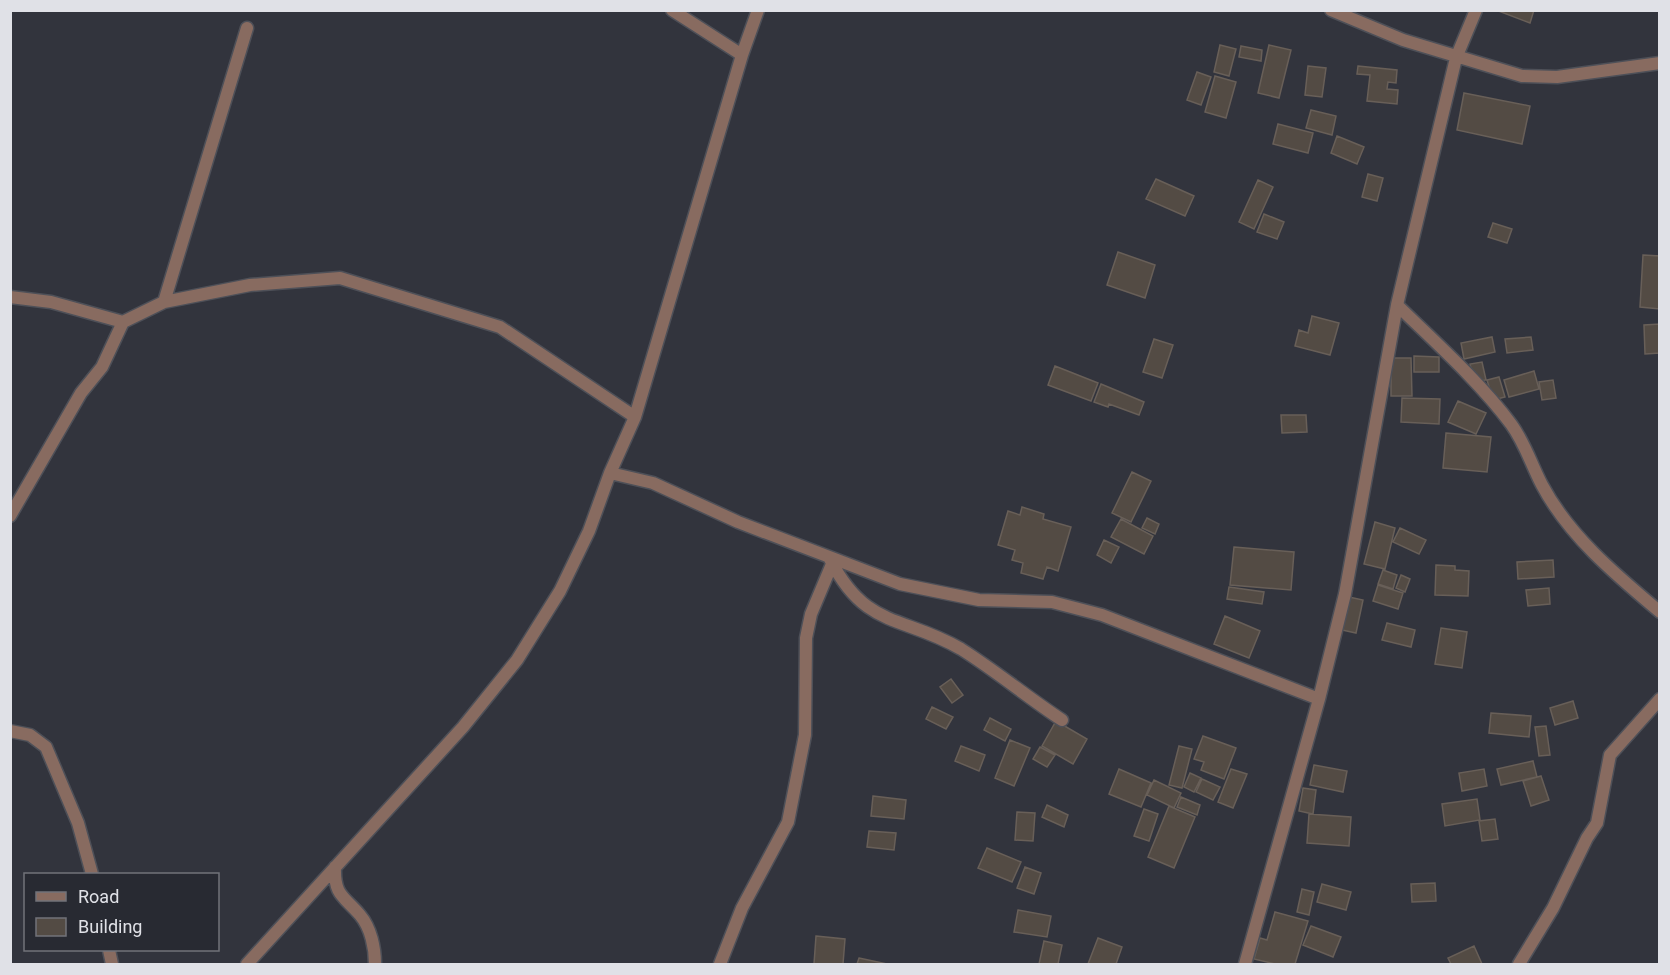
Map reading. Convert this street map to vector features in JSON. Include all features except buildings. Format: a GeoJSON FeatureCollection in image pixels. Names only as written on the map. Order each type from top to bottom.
{"type":"FeatureCollection","features":[{"type":"Feature","properties":{"kind":"street"},"geometry":{"type":"LineString","coordinates":[[672,10],[742,55]]}},
{"type":"Feature","properties":{"kind":"street"},"geometry":{"type":"LineString","coordinates":[[247,964],[463,727],[517,660],[560,591],[589,531],[610,472],[635,417],[742,55],[758,10]]}},
{"type":"Feature","properties":{"kind":"street"},"geometry":{"type":"LineString","coordinates":[[1331,10],[1403,40],[1456,58],[1522,76],[1541,78],[1659,63]]}},
{"type":"Feature","properties":{"kind":"street"},"geometry":{"type":"LineString","coordinates":[[1245,964],[1319,699],[1345,594],[1397,305],[1456,58],[1476,10]]}},
{"type":"Feature","properties":{"kind":"street"},"geometry":{"type":"LineString","coordinates":[[164,302],[247,28]]}},
{"type":"Feature","properties":{"kind":"street"},"geometry":{"type":"LineString","coordinates":[[10,516],[76,401],[102,367],[123,322],[164,302],[250,285],[340,278],[500,327],[635,417]]}},
{"type":"Feature","properties":{"kind":"street"},"geometry":{"type":"LineString","coordinates":[[10,297],[51,302],[123,322]]}},
{"type":"Feature","properties":{"kind":"street"},"geometry":{"type":"LineString","coordinates":[[1397,305],[1440,345],[1509,421],[1529,452],[1542,484],[1574,530],[1627,585],[1659,612]]}},
{"type":"Feature","properties":{"kind":"street"},"geometry":{"type":"LineString","coordinates":[[610,472],[653,483],[729,519],[831,561],[900,584],[979,600],[1052,603],[1102,615],[1319,699]]}},
{"type":"Feature","properties":{"kind":"street"},"geometry":{"type":"LineString","coordinates":[[831,561],[860,602],[891,621],[958,648],[1006,679],[1062,720]]}},
{"type":"Feature","properties":{"kind":"street"},"geometry":{"type":"LineString","coordinates":[[720,964],[742,908],[788,822],[805,735],[806,638],[831,561]]}},
{"type":"Feature","properties":{"kind":"street"},"geometry":{"type":"LineString","coordinates":[[1519,964],[1553,908],[1587,838],[1597,823],[1610,755],[1659,699]]}},
{"type":"Feature","properties":{"kind":"street"},"geometry":{"type":"LineString","coordinates":[[10,731],[30,735],[46,747],[78,823],[92,873]]}},
{"type":"Feature","properties":{"kind":"street"},"geometry":{"type":"LineString","coordinates":[[335,867],[334,883],[340,894],[359,913],[368,928],[375,964]]}}]}
